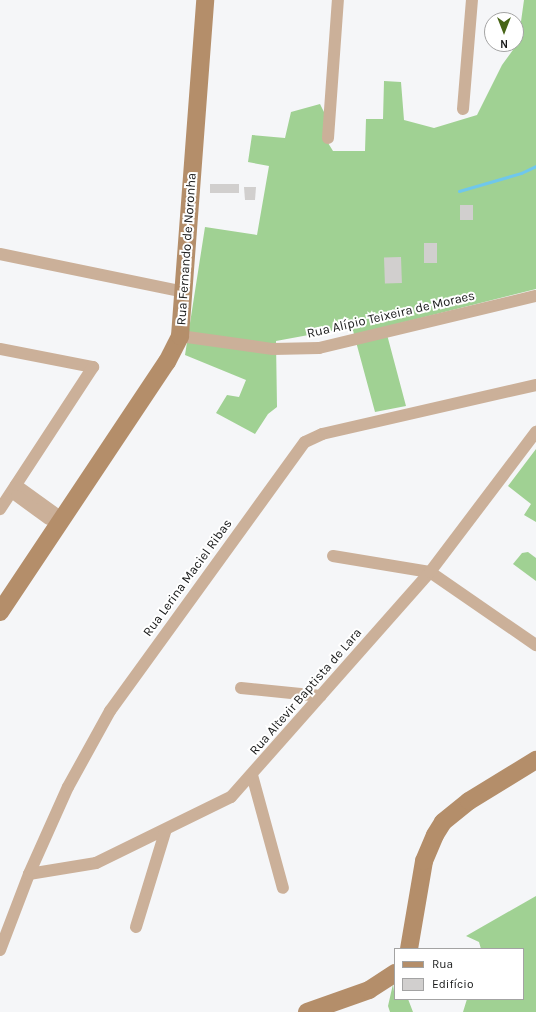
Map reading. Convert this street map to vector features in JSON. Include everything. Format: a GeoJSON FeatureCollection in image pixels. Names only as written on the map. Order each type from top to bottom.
{"type":"FeatureCollection","features":[{"type":"Feature","properties":{"kind":"main road","name":"Rua Fernando de Noronha"},"geometry":{"type":"LineString","coordinates":[[0,612],[167,362],[180,336],[185,292],[205,0]]}},
{"type":"Feature","properties":{"kind":"main road"},"geometry":{"type":"LineString","coordinates":[[409,948],[424,861],[434,835],[443,822],[469,801],[536,760]]}},
{"type":"Feature","properties":{"kind":"main road"},"geometry":{"type":"LineString","coordinates":[[307,1012],[369,990],[394,974]]}},
{"type":"Feature","properties":{"kind":"street"},"geometry":{"type":"LineString","coordinates":[[328,138],[338,0]]}},
{"type":"Feature","properties":{"kind":"street"},"geometry":{"type":"LineString","coordinates":[[463,109],[472,0]]}},
{"type":"Feature","properties":{"kind":"street"},"geometry":{"type":"LineString","coordinates":[[0,254],[185,292]]}},
{"type":"Feature","properties":{"kind":"street","name":"Rua Alípio Teixeira de Moraes"},"geometry":{"type":"LineString","coordinates":[[180,336],[272,349],[319,348],[536,296]]}},
{"type":"Feature","properties":{"kind":"street"},"geometry":{"type":"LineString","coordinates":[[0,349],[93,367],[0,508]]}},
{"type":"Feature","properties":{"kind":"street","name":"Rua Lerina Maciel Ribas"},"geometry":{"type":"LineString","coordinates":[[0,950],[28,874],[68,787],[110,711],[305,442],[322,434],[536,385]]}},
{"type":"Feature","properties":{"kind":"street","name":"Rua Altevir Baptista de Lara"},"geometry":{"type":"LineString","coordinates":[[28,874],[96,863],[231,797],[430,572],[536,432]]}},
{"type":"Feature","properties":{"kind":"street"},"geometry":{"type":"LineString","coordinates":[[13,488],[61,522]]}},
{"type":"Feature","properties":{"kind":"street"},"geometry":{"type":"LineString","coordinates":[[333,556],[430,572],[536,645]]}},
{"type":"Feature","properties":{"kind":"street"},"geometry":{"type":"LineString","coordinates":[[241,688],[321,696]]}},
{"type":"Feature","properties":{"kind":"street"},"geometry":{"type":"LineString","coordinates":[[252,775],[283,888]]}},
{"type":"Feature","properties":{"kind":"street"},"geometry":{"type":"LineString","coordinates":[[136,928],[166,829]]}},
{"type":"Feature","properties":{"kind":"green space"},"geometry":{"type":"Polygon","coordinates":[[[524,0],[536,0],[536,289],[385,327],[406,406],[375,412],[352,327],[276,341],[277,407],[268,414],[255,434],[216,413],[227,395],[239,397],[246,380],[185,355],[205,227],[257,235],[269,166],[248,162],[252,135],[285,138],[291,112],[320,104],[325,114],[325,138],[333,151],[365,151],[366,119],[383,119],[384,81],[401,82],[404,120],[434,128],[477,115],[502,65],[511,52],[524,52],[524,12],[522,12],[524,0]]]}},
{"type":"Feature","properties":{"kind":"green space"},"geometry":{"type":"Polygon","coordinates":[[[536,449],[536,522],[524,515],[531,504],[508,486],[536,449]]]}},
{"type":"Feature","properties":{"kind":"green space"},"geometry":{"type":"Polygon","coordinates":[[[528,552],[536,558],[536,581],[513,564],[522,553],[528,552]]]}},
{"type":"Feature","properties":{"kind":"green space"},"geometry":{"type":"Polygon","coordinates":[[[536,896],[536,1012],[463,1012],[467,1000],[524,1000],[524,948],[481,948],[479,942],[466,936],[536,896]]]}},
{"type":"Feature","properties":{"kind":"green space"},"geometry":{"type":"Polygon","coordinates":[[[393,984],[394,1000],[408,1000],[413,1012],[390,1012],[388,1006],[393,984]]]}},
{"type":"Feature","properties":{"kind":"building"},"geometry":{"type":"Polygon","coordinates":[[[210,184],[239,184],[239,193],[210,193],[210,184]]]}},
{"type":"Feature","properties":{"kind":"building"},"geometry":{"type":"Polygon","coordinates":[[[244,187],[256,187],[255,200],[245,200],[244,187]]]}},
{"type":"Feature","properties":{"kind":"building"},"geometry":{"type":"Polygon","coordinates":[[[460,205],[473,205],[473,220],[460,220],[460,205]]]}},
{"type":"Feature","properties":{"kind":"building"},"geometry":{"type":"Polygon","coordinates":[[[424,243],[437,243],[437,263],[424,263],[424,243]]]}},
{"type":"Feature","properties":{"kind":"building"},"geometry":{"type":"Polygon","coordinates":[[[401,257],[402,283],[385,284],[384,258],[401,257]]]}},
{"type":"Feature","properties":{"kind":"waterway"},"geometry":{"type":"LineString","coordinates":[[459,191],[521,173],[536,166]]}}]}
